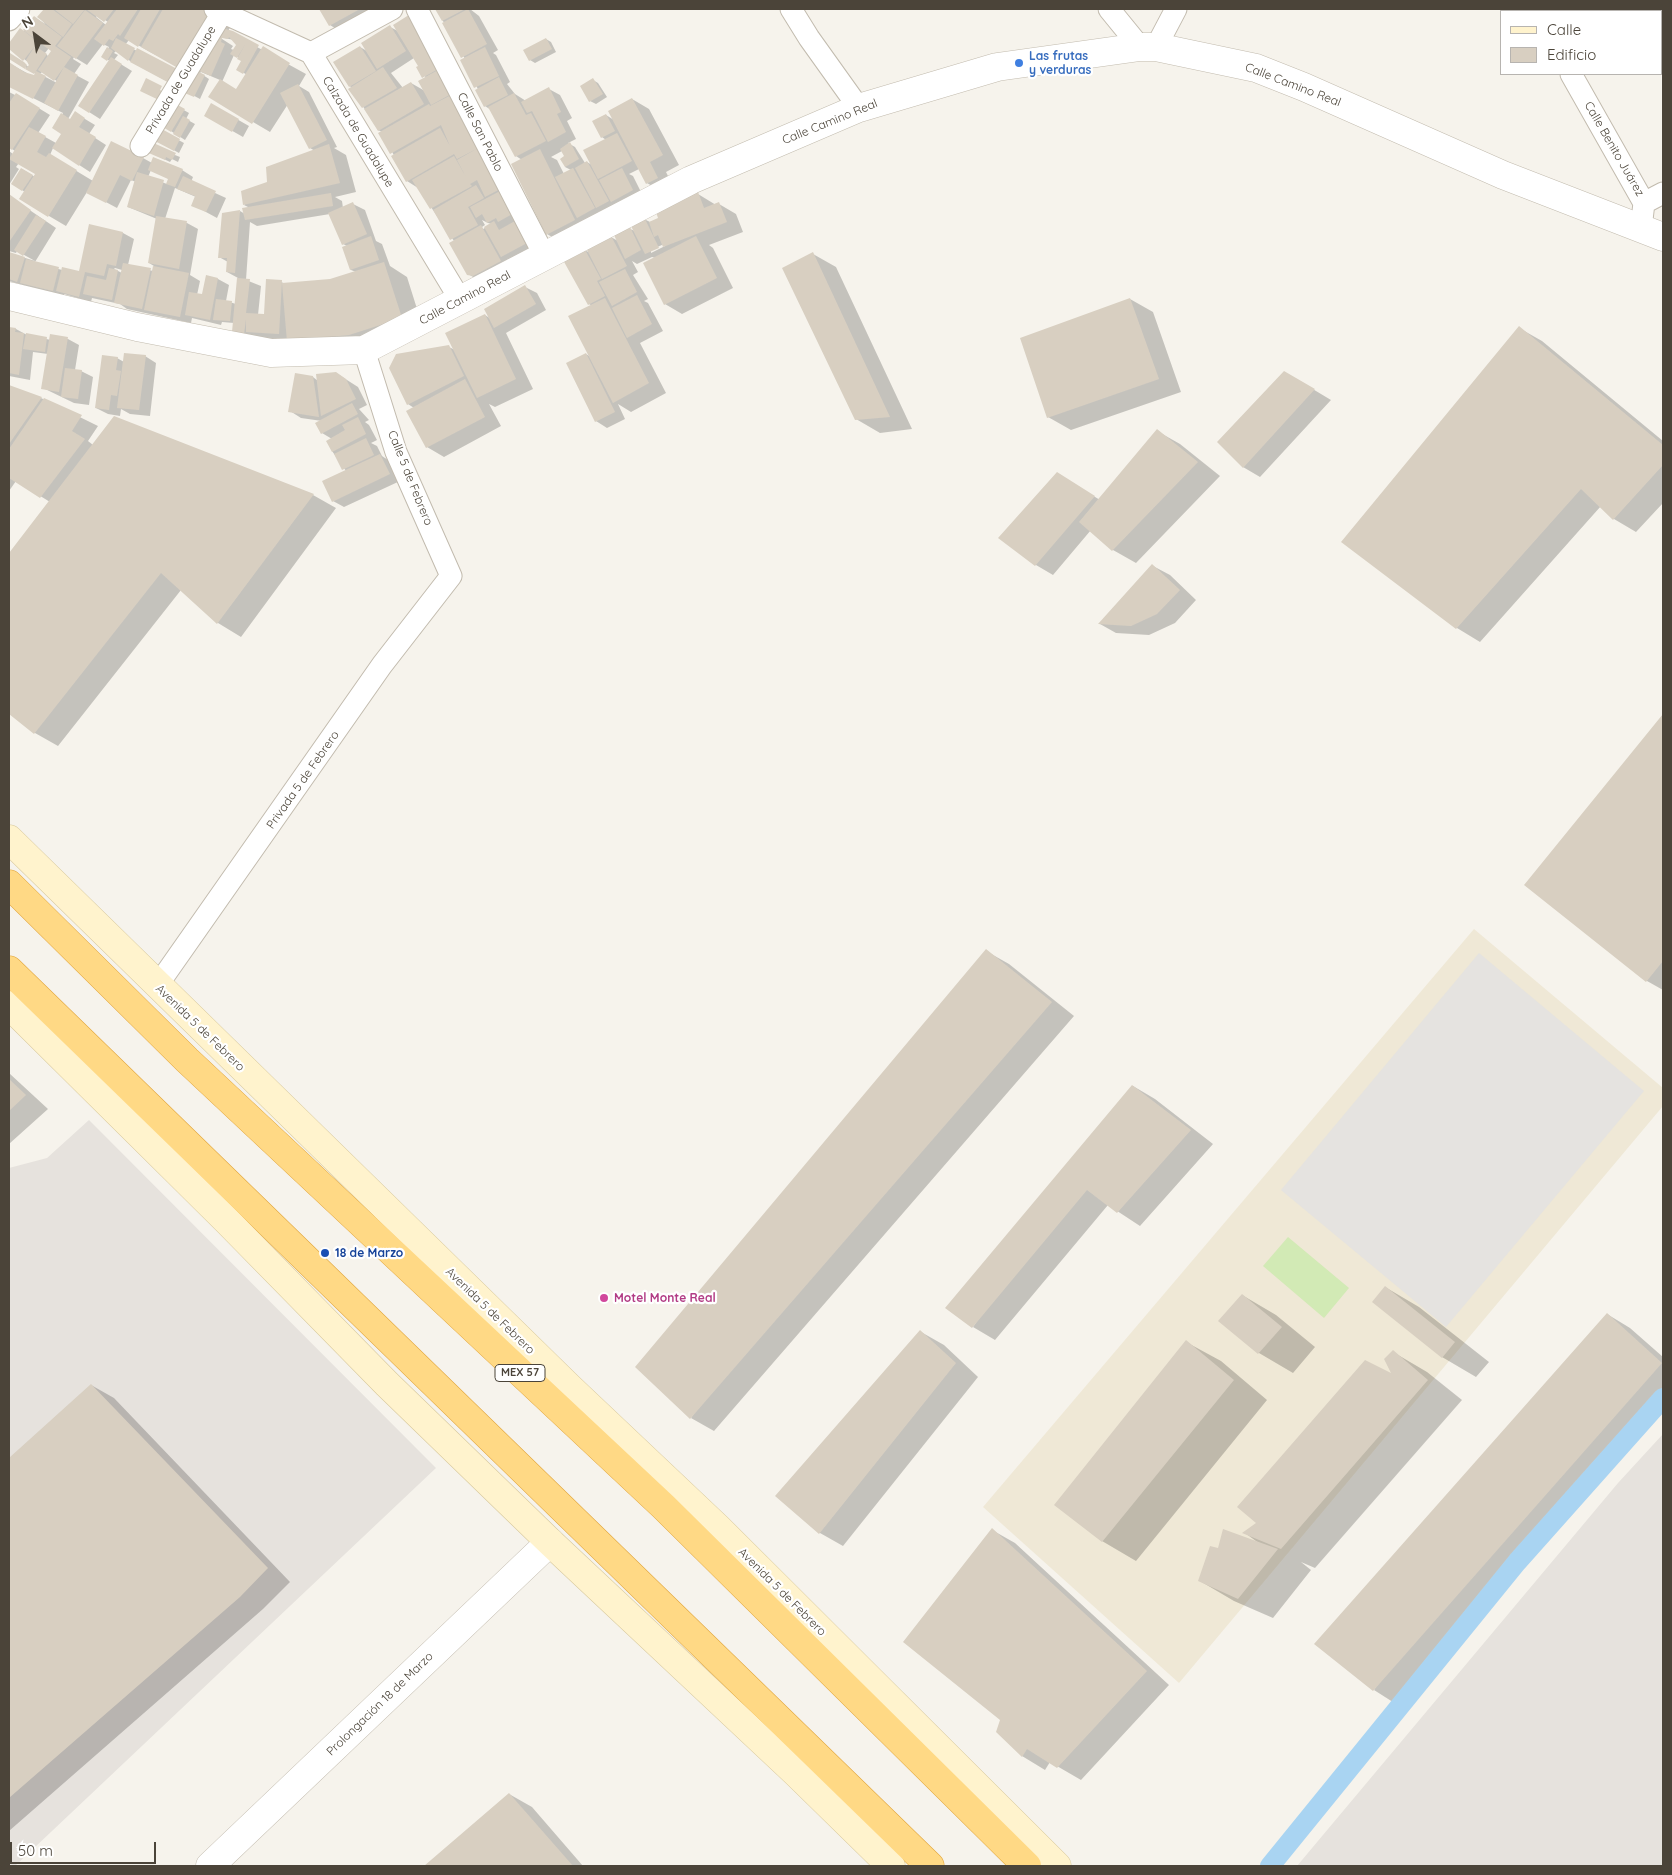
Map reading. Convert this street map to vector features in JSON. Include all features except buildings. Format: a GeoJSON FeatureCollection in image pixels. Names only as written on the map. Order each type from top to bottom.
{"type":"FeatureCollection","features":[{"type":"Feature","properties":{"kind":"highway","name":"Avenida 5 de Febrero"},"geometry":{"type":"LineString","coordinates":[[9,884],[187,1060],[664,1507],[1026,1866]]}},
{"type":"Feature","properties":{"kind":"highway"},"geometry":{"type":"LineString","coordinates":[[9,970],[930,1866]]}},
{"type":"Feature","properties":{"kind":"main road","name":"Avenida 5 de Febrero"},"geometry":{"type":"LineString","coordinates":[[9,839],[157,986],[562,1380],[718,1528],[1057,1866]]}},
{"type":"Feature","properties":{"kind":"main road"},"geometry":{"type":"LineString","coordinates":[[9,1005],[234,1228],[387,1384],[550,1542],[796,1773],[891,1866]]}},
{"type":"Feature","properties":{"kind":"street"},"geometry":{"type":"LineString","coordinates":[[9,20],[19,9]]}},
{"type":"Feature","properties":{"kind":"street"},"geometry":{"type":"LineString","coordinates":[[218,11],[311,53],[392,9]]}},
{"type":"Feature","properties":{"kind":"street","name":"Calle San Pablo"},"geometry":{"type":"LineString","coordinates":[[417,9],[544,255]]}},
{"type":"Feature","properties":{"kind":"street"},"geometry":{"type":"LineString","coordinates":[[791,9],[809,38],[859,108]]}},
{"type":"Feature","properties":{"kind":"street"},"geometry":{"type":"LineString","coordinates":[[1109,9],[1148,47],[1176,9]]}},
{"type":"Feature","properties":{"kind":"street","name":"Privada de Guadalupe"},"geometry":{"type":"LineString","coordinates":[[141,146],[218,11]]}},
{"type":"Feature","properties":{"kind":"street","name":"Calle Camino Real"},"geometry":{"type":"LineString","coordinates":[[9,296],[137,326],[271,353],[364,350],[691,180],[859,108],[997,67],[1148,47],[1256,68],[1304,87],[1503,175],[1649,222]]}},
{"type":"Feature","properties":{"kind":"street","name":"Calzada de Guadalupe"},"geometry":{"type":"LineString","coordinates":[[311,53],[461,301]]}},
{"type":"Feature","properties":{"kind":"street","name":"Calle Benito Juárez"},"geometry":{"type":"LineString","coordinates":[[1572,75],[1649,222]]}},
{"type":"Feature","properties":{"kind":"street"},"geometry":{"type":"LineString","coordinates":[[1649,222],[1663,193]]}},
{"type":"Feature","properties":{"kind":"street","name":"Calle 5 de Febrero"},"geometry":{"type":"LineString","coordinates":[[364,350],[396,452],[451,576]]}},
{"type":"Feature","properties":{"kind":"street","name":"Privada 5 de Febrero"},"geometry":{"type":"LineString","coordinates":[[157,986],[382,665],[451,576]]}},
{"type":"Feature","properties":{"kind":"street","name":"Prolongación 18 de Marzo"},"geometry":{"type":"LineString","coordinates":[[210,1866],[550,1542]]}},
{"type":"Feature","properties":{"kind":"shaded area"},"geometry":{"type":"Polygon","coordinates":[[[1474,929],[1663,1088],[1663,1106],[1179,1683],[983,1507],[1474,929]]]}},
{"type":"Feature","properties":{"kind":"shaded area"},"geometry":{"type":"Polygon","coordinates":[[[1479,953],[1644,1091],[1446,1327],[1281,1190],[1479,953]]]}},
{"type":"Feature","properties":{"kind":"shaded area"},"geometry":{"type":"Polygon","coordinates":[[[89,1120],[436,1468],[15,1866],[9,1866],[9,1168],[47,1158],[89,1120]]]}},
{"type":"Feature","properties":{"kind":"shaded area"},"geometry":{"type":"Polygon","coordinates":[[[1663,1434],[1663,1866],[1297,1866],[1618,1483],[1663,1434]]]}},
{"type":"Feature","properties":{"kind":"green space"},"geometry":{"type":"Polygon","coordinates":[[[1288,1237],[1349,1288],[1324,1318],[1263,1266],[1288,1237]]]}},
{"type":"Feature","properties":{"kind":"waterway"},"geometry":{"type":"LineString","coordinates":[[1270,1866],[1517,1562],[1663,1398]]}},
{"type":"Feature","properties":{"kind":"place","name":"Las frutas y verduras"},"geometry":{"type":"Point","coordinates":[1019,63]}},
{"type":"Feature","properties":{"kind":"place","name":"18 de Marzo"},"geometry":{"type":"Point","coordinates":[325,1253]}},
{"type":"Feature","properties":{"kind":"place","name":"Motel Monte Real"},"geometry":{"type":"Point","coordinates":[604,1298]}}]}
